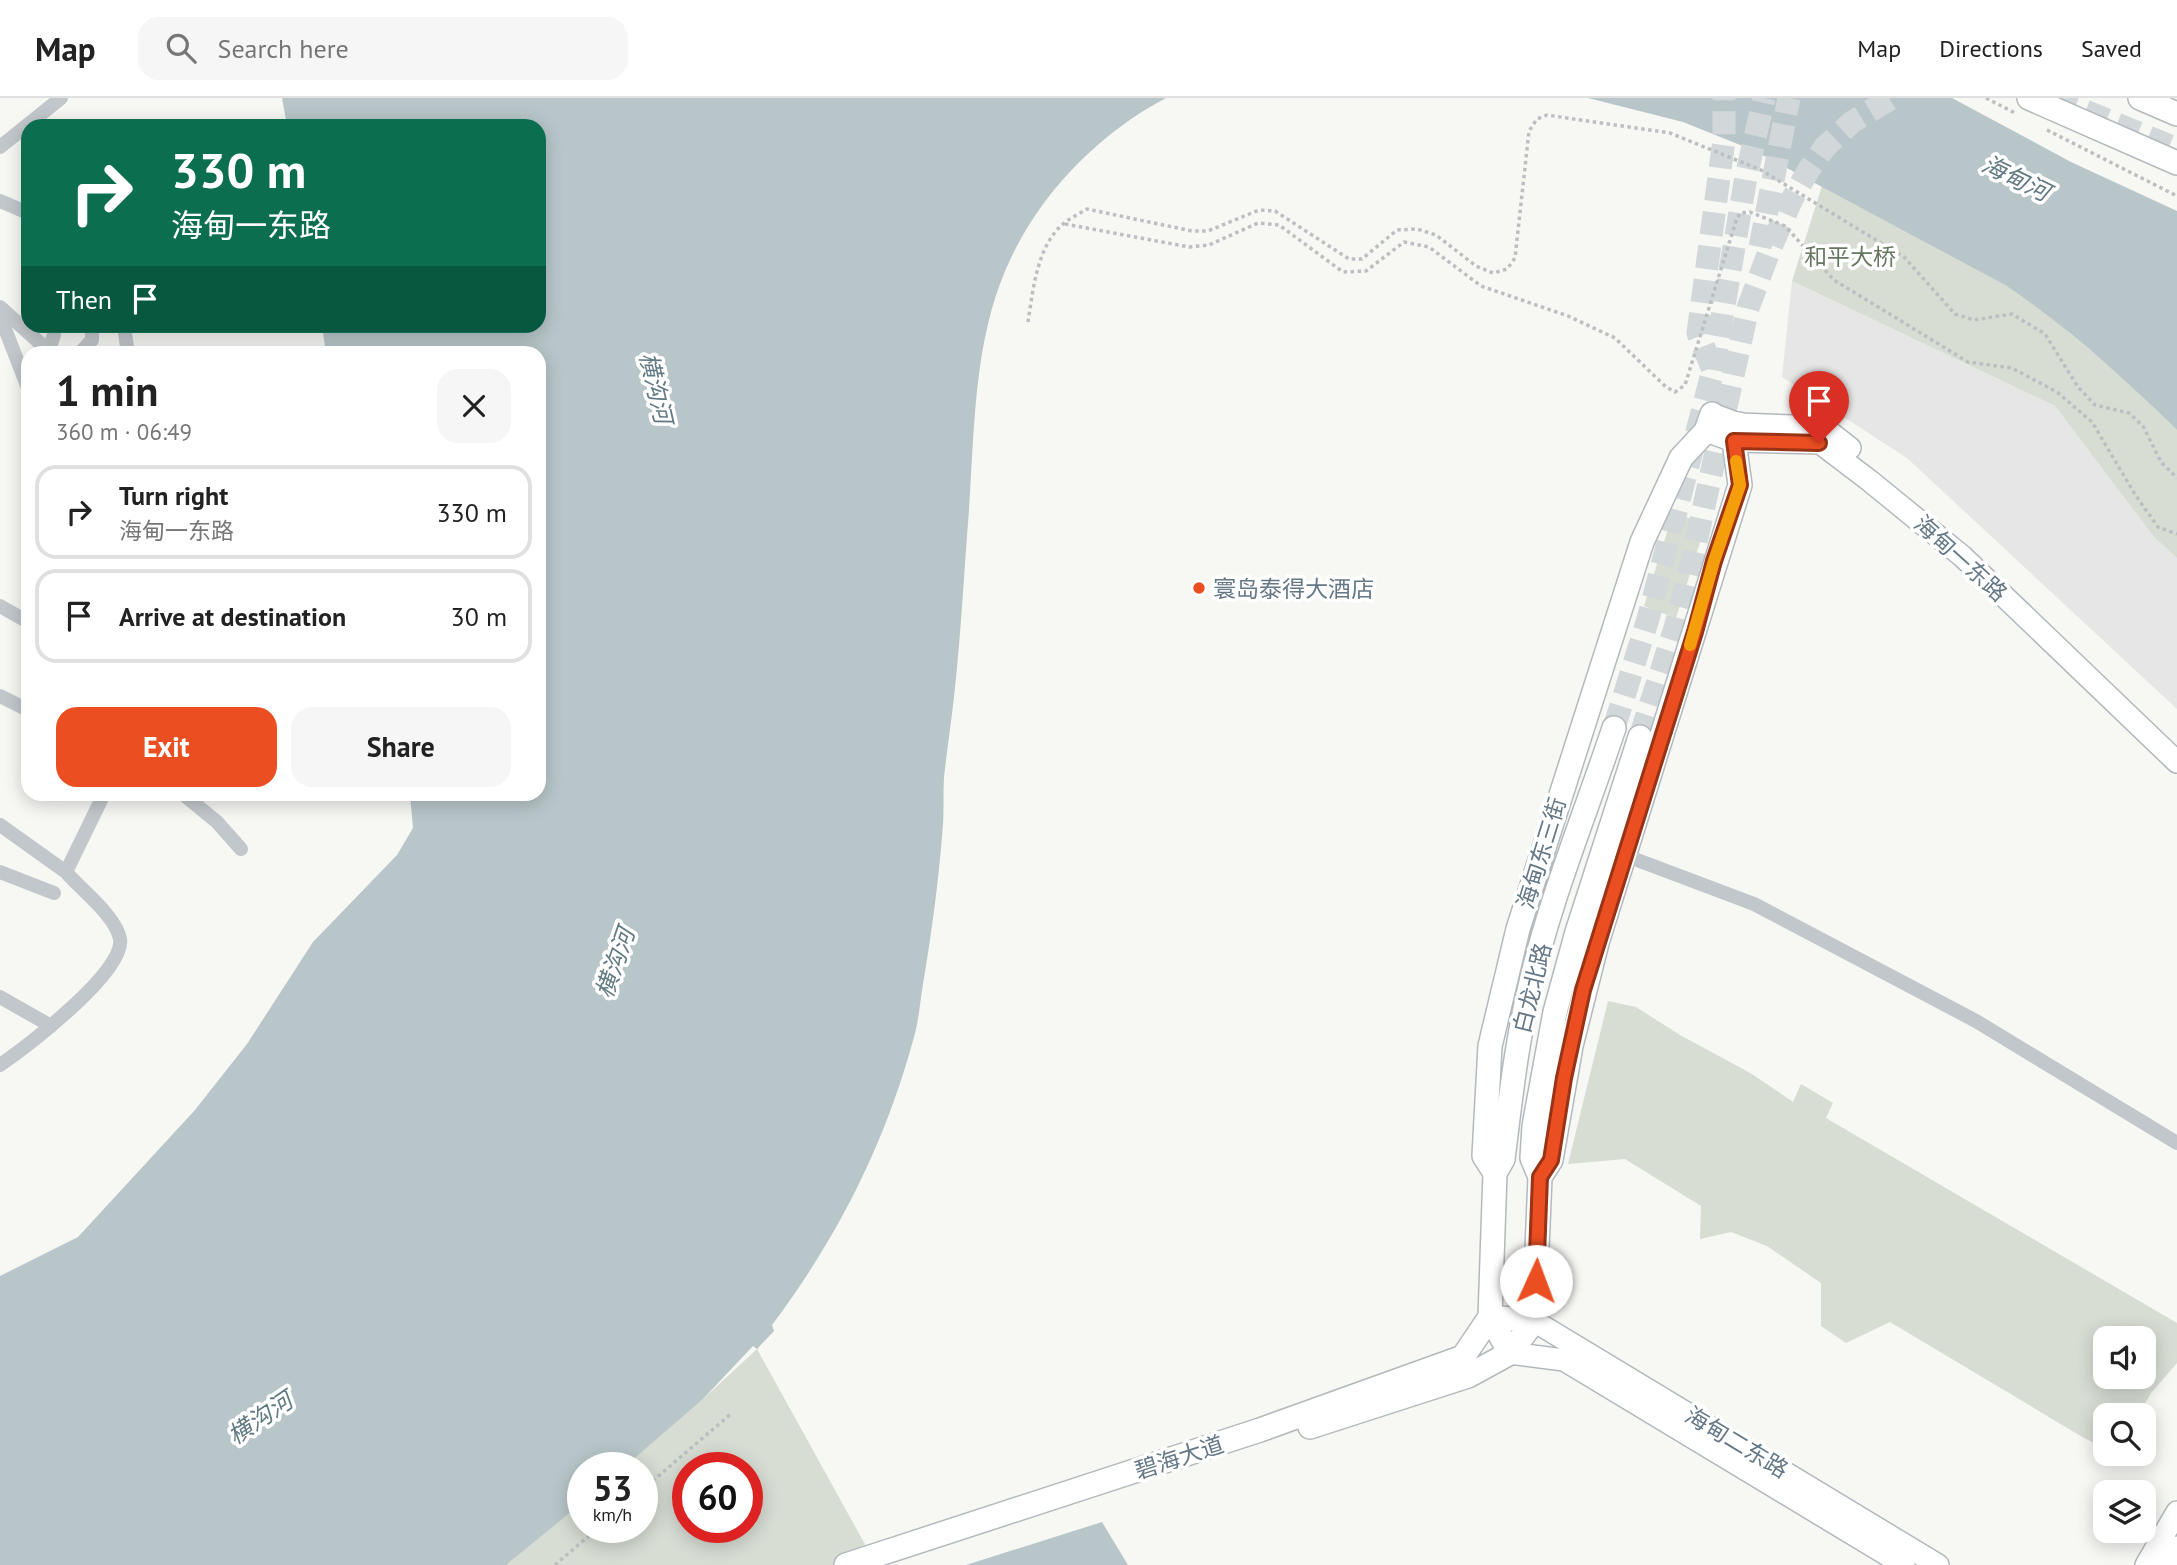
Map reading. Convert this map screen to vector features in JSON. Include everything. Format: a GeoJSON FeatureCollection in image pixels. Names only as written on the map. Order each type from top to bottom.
{"type":"FeatureCollection","features":[{"type":"Feature","properties":{"kind":"main road"},"geometry":{"type":"LineString","coordinates":[[2140,98],[2177,114]]}},
{"type":"Feature","properties":{"kind":"main road"},"geometry":{"type":"LineString","coordinates":[[2025,107],[2177,163]]}},
{"type":"Feature","properties":{"kind":"main road","name":"海甸一东路"},"geometry":{"type":"LineString","coordinates":[[1709,422],[1736,432],[1819,443],[1891,497],[1962,556],[2177,762]]}},
{"type":"Feature","properties":{"kind":"main road","name":"海甸东三街"},"geometry":{"type":"LineString","coordinates":[[1490,1317],[1495,1173],[1484,1156],[1490,1046],[1509,959],[1642,542],[1681,458],[1709,422]]}},
{"type":"Feature","properties":{"kind":"main road","name":"海甸一东路"},"geometry":{"type":"LineString","coordinates":[[1736,432],[1823,427],[1879,469],[1970,546],[2177,746]]}},
{"type":"Feature","properties":{"kind":"main road"},"geometry":{"type":"LineString","coordinates":[[1490,1317],[1510,1353],[1534,1321],[1540,1177],[1551,1160],[1564,1078],[1583,990],[1740,485],[1736,432]]}},
{"type":"Feature","properties":{"kind":"main road","name":"白龙北路"},"geometry":{"type":"LineString","coordinates":[[1495,1173],[1503,1159],[1517,1051],[1529,988],[1614,728]]}},
{"type":"Feature","properties":{"kind":"main road","name":"白龙北路"},"geometry":{"type":"LineString","coordinates":[[1540,1177],[1532,1158],[1535,1118],[1553,1020],[1577,932],[1640,737]]}},
{"type":"Feature","properties":{"kind":"main road"},"geometry":{"type":"LineString","coordinates":[[1490,1317],[1534,1321]]}},
{"type":"Feature","properties":{"kind":"main road","name":"碧海大道"},"geometry":{"type":"LineString","coordinates":[[846,1565],[1260,1430],[1462,1357],[1490,1317]]}},
{"type":"Feature","properties":{"kind":"main road","name":"海甸二东路"},"geometry":{"type":"LineString","coordinates":[[1534,1321],[1938,1565]]}},
{"type":"Feature","properties":{"kind":"main road","name":"碧海大道"},"geometry":{"type":"LineString","coordinates":[[877,1565],[1468,1376],[1510,1353]]}},
{"type":"Feature","properties":{"kind":"main road","name":"海甸二东路"},"geometry":{"type":"LineString","coordinates":[[1510,1353],[1564,1360],[1904,1565]]}},
{"type":"Feature","properties":{"kind":"main road"},"geometry":{"type":"LineString","coordinates":[[2146,1565],[2177,1512]]}},
{"type":"Feature","properties":{"kind":"main road"},"geometry":{"type":"LineString","coordinates":[[2167,1565],[2177,1547]]}},
{"type":"Feature","properties":{"kind":"street"},"geometry":{"type":"LineString","coordinates":[[35,119],[61,98]]}},
{"type":"Feature","properties":{"kind":"street"},"geometry":{"type":"LineString","coordinates":[[0,147],[21,130]]}},
{"type":"Feature","properties":{"kind":"street"},"geometry":{"type":"LineString","coordinates":[[0,201],[21,210]]}},
{"type":"Feature","properties":{"kind":"street"},"geometry":{"type":"LineString","coordinates":[[0,307],[21,326]]}},
{"type":"Feature","properties":{"kind":"street"},"geometry":{"type":"LineString","coordinates":[[0,316],[21,370]]}},
{"type":"Feature","properties":{"kind":"street"},"geometry":{"type":"LineString","coordinates":[[29,333],[43,346]]}},
{"type":"Feature","properties":{"kind":"street"},"geometry":{"type":"LineString","coordinates":[[0,606],[21,615]]}},
{"type":"Feature","properties":{"kind":"street"},"geometry":{"type":"LineString","coordinates":[[0,696],[21,706]]}},
{"type":"Feature","properties":{"kind":"street"},"geometry":{"type":"LineString","coordinates":[[66,872],[101,801]]}},
{"type":"Feature","properties":{"kind":"street"},"geometry":{"type":"LineString","coordinates":[[192,801],[217,822],[241,849]]}},
{"type":"Feature","properties":{"kind":"street"},"geometry":{"type":"LineString","coordinates":[[0,825],[66,872],[108,917],[121,940],[119,951],[108,968],[74,1006],[0,1065]]}},
{"type":"Feature","properties":{"kind":"street"},"geometry":{"type":"LineString","coordinates":[[1624,855],[1754,904],[1976,1021],[2177,1143]]}},
{"type":"Feature","properties":{"kind":"street"},"geometry":{"type":"LineString","coordinates":[[0,872],[54,893]]}},
{"type":"Feature","properties":{"kind":"street"},"geometry":{"type":"LineString","coordinates":[[0,997],[51,1026]]}},
{"type":"Feature","properties":{"kind":"path"},"geometry":{"type":"LineString","coordinates":[[1986,98],[2025,107]]}},
{"type":"Feature","properties":{"kind":"path"},"geometry":{"type":"LineString","coordinates":[[1028,322],[1035,279],[1049,241],[1063,223],[1087,209],[1208,232],[1259,210],[1275,211],[1349,259],[1362,259],[1397,230],[1417,229],[1436,236],[1476,266],[1493,273],[1507,269],[1516,258],[1529,131],[1537,119],[1547,115],[1670,132],[1761,170],[1904,257],[1955,314],[1974,320],[2012,314],[2045,334],[2078,387],[2095,405],[2129,413],[2143,426],[2161,462],[2177,478]]}},
{"type":"Feature","properties":{"kind":"path"},"geometry":{"type":"LineString","coordinates":[[2044,128],[2177,196]]}},
{"type":"Feature","properties":{"kind":"path"},"geometry":{"type":"LineString","coordinates":[[1063,223],[1188,247],[1209,245],[1258,223],[1279,225],[1343,272],[1366,271],[1404,242],[1429,247],[1481,286],[1568,316],[1615,338],[1666,387],[1675,392],[1685,385],[1736,221],[1740,213],[1750,212],[1785,226],[1834,281],[1968,362],[2012,368],[2057,392],[2092,422],[2136,496],[2158,527],[2177,534]]}},
{"type":"Feature","properties":{"kind":"path"},"geometry":{"type":"LineString","coordinates":[[658,1476],[732,1413]]}},
{"type":"Feature","properties":{"kind":"path"},"geometry":{"type":"LineString","coordinates":[[555,1565],[581,1543]]}},
{"type":"Feature","properties":{"kind":"shaded area"},"geometry":{"type":"Polygon","coordinates":[[[1792,281],[2055,406],[2154,537],[2177,558],[2177,709],[1907,458],[1782,377],[1792,281]]]}},
{"type":"Feature","properties":{"kind":"green space","name":"和平大桥"},"geometry":{"type":"Polygon","coordinates":[[[1822,186],[2005,285],[2041,309],[2116,372],[2177,430],[2177,558],[2154,537],[2055,406],[1792,281],[1822,186]]]}},
{"type":"Feature","properties":{"kind":"green space"},"geometry":{"type":"Polygon","coordinates":[[[1674,510],[1705,527],[1676,618],[1644,606],[1674,510]]]}},
{"type":"Feature","properties":{"kind":"green space"},"geometry":{"type":"Polygon","coordinates":[[[1608,1001],[1636,1007],[1680,1035],[1752,1074],[1793,1102],[1801,1084],[1833,1103],[1826,1118],[2177,1323],[2177,1363],[2156,1387],[2156,1326],[2093,1326],[2093,1389],[2154,1389],[2145,1403],[2093,1403],[2093,1442],[1890,1322],[1846,1343],[1821,1326],[1821,1283],[1767,1246],[1731,1232],[1700,1239],[1701,1206],[1625,1159],[1568,1164],[1608,1001]]]}},
{"type":"Feature","properties":{"kind":"green space"},"geometry":{"type":"Polygon","coordinates":[[[757,1349],[872,1557],[848,1565],[505,1565],[567,1513],[567,1543],[658,1543],[658,1452],[639,1452],[757,1349]]]}},
{"type":"Feature","properties":{"kind":"water","name":"横沟河"},"geometry":{"type":"Polygon","coordinates":[[[282,98],[1166,98],[1113,132],[1066,176],[1028,227],[1012,255],[991,310],[977,395],[959,650],[944,777],[941,844],[932,924],[917,1024],[889,1115],[857,1188],[818,1258],[772,1325],[774,1331],[757,1349],[753,1346],[703,1399],[642,1452],[567,1452],[567,1515],[506,1565],[0,1565],[0,1276],[78,1237],[195,1110],[247,1044],[313,942],[397,855],[413,828],[411,801],[546,801],[546,346],[325,346],[323,333],[546,333],[546,119],[286,119],[282,98]]]}},
{"type":"Feature","properties":{"kind":"water","name":"海甸河"},"geometry":{"type":"Polygon","coordinates":[[[1588,98],[1952,98],[2071,162],[2177,211],[2177,430],[2094,353],[2005,285],[1755,151],[1683,122],[1588,98]]]}},
{"type":"Feature","properties":{"kind":"water"},"geometry":{"type":"Polygon","coordinates":[[[1102,1522],[1128,1565],[966,1565],[1102,1522]]]}},
{"type":"Feature","properties":{"kind":"tunnel"},"geometry":{"type":"LineString","coordinates":[[1614,728],[1648,619],[1713,370],[1698,333],[1724,140],[1724,98]]}},
{"type":"Feature","properties":{"kind":"tunnel"},"geometry":{"type":"LineString","coordinates":[[1713,370],[1746,177],[1764,98]]}},
{"type":"Feature","properties":{"kind":"tunnel"},"geometry":{"type":"LineString","coordinates":[[1760,247],[1789,98]]}},
{"type":"Feature","properties":{"kind":"tunnel"},"geometry":{"type":"LineString","coordinates":[[1640,737],[1675,628],[1748,308],[1770,249],[1792,199],[1825,147],[1852,122],[1892,98]]}},
{"type":"Feature","properties":{"kind":"tunnel"},"geometry":{"type":"LineString","coordinates":[[2054,98],[2177,149]]}},
{"type":"Feature","properties":{"kind":"slow traffic"},"geometry":{"type":"LineString","coordinates":[[1690,645],[1714,561],[1740,485],[1736,461]]}},
{"type":"Feature","properties":{"kind":"place","name":"寰岛泰得大酒店"},"geometry":{"type":"Point","coordinates":[1199,588]}},
{"type":"Feature","properties":{"kind":"route"},"geometry":{"type":"LineString","coordinates":[[1536,1281],[1540,1177],[1551,1160],[1564,1078],[1583,990],[1695,632],[1714,561],[1740,485],[1734,441],[1819,443]]}}]}
